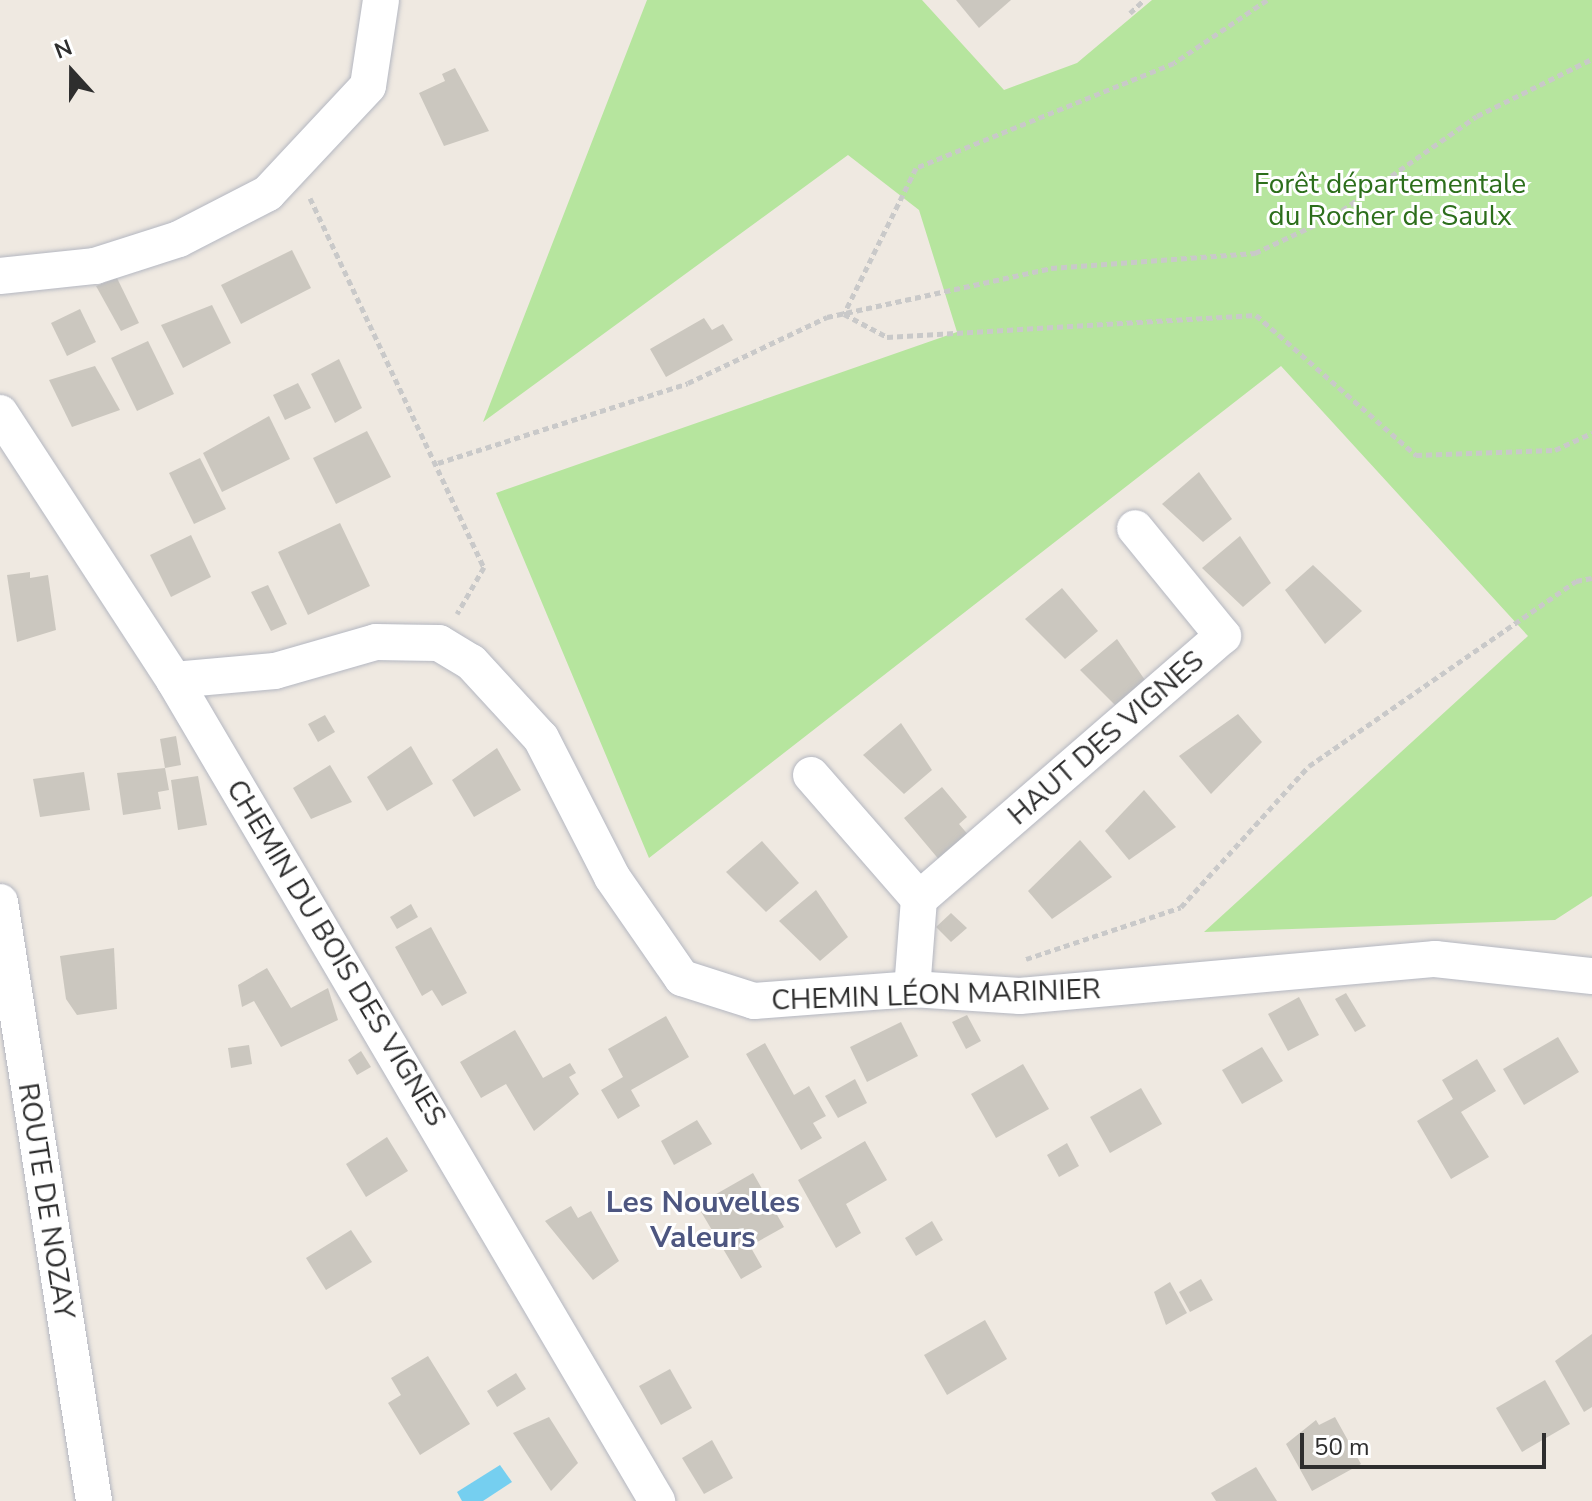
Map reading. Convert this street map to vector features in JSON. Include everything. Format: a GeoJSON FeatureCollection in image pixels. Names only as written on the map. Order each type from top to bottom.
{"type":"FeatureCollection","features":[{"type":"Feature","properties":{"kind":"street"},"geometry":{"type":"LineString","coordinates":[[0,276],[95,266],[179,239],[268,193],[295,169],[368,86],[381,0]]}},
{"type":"Feature","properties":{"kind":"street","name":"CHEMIN DU BOIS DES VIGNES"},"geometry":{"type":"LineString","coordinates":[[0,413],[174,680],[657,1501]]}},
{"type":"Feature","properties":{"kind":"street","name":"HAUT DES VIGNES"},"geometry":{"type":"LineString","coordinates":[[919,899],[1223,636],[1135,528]]}},
{"type":"Feature","properties":{"kind":"street"},"geometry":{"type":"LineString","coordinates":[[174,680],[275,671],[376,642],[439,643]]}},
{"type":"Feature","properties":{"kind":"street","name":"CHEMIN LÉON MARINIER"},"geometry":{"type":"LineString","coordinates":[[439,643],[471,662],[541,738],[612,877],[682,978],[754,1001],[912,989],[1020,996],[1435,959],[1592,976]]}},
{"type":"Feature","properties":{"kind":"street"},"geometry":{"type":"LineString","coordinates":[[811,775],[919,899],[912,989]]}},
{"type":"Feature","properties":{"kind":"street","name":"ROUTE DE NOZAY"},"geometry":{"type":"LineString","coordinates":[[0,902],[94,1501]]}},
{"type":"Feature","properties":{"kind":"path"},"geometry":{"type":"LineString","coordinates":[[1130,13],[1144,0]]}},
{"type":"Feature","properties":{"kind":"path"},"geometry":{"type":"LineString","coordinates":[[844,314],[916,168],[1174,63],[1267,0]]}},
{"type":"Feature","properties":{"kind":"path"},"geometry":{"type":"LineString","coordinates":[[438,463],[688,383],[844,314],[1051,268],[1255,253],[1334,216],[1477,116],[1592,59]]}},
{"type":"Feature","properties":{"kind":"path"},"geometry":{"type":"LineString","coordinates":[[295,169],[438,463],[484,567],[439,643]]}},
{"type":"Feature","properties":{"kind":"path"},"geometry":{"type":"LineString","coordinates":[[844,314],[887,337],[1256,315],[1416,455],[1555,450],[1592,433]]}},
{"type":"Feature","properties":{"kind":"path"},"geometry":{"type":"LineString","coordinates":[[1017,962],[1181,907],[1309,766],[1576,581],[1592,578]]}},
{"type":"Feature","properties":{"kind":"green space","name":"Forêt départementale du Rocher de Saulx"},"geometry":{"type":"Polygon","coordinates":[[[647,0],[922,0],[1004,90],[1077,63],[1152,0],[1592,0],[1592,896],[1555,920],[1204,932],[1528,636],[1281,366],[649,858],[496,493],[957,332],[919,210],[848,155],[483,422],[647,0]]]}},
{"type":"Feature","properties":{"kind":"water"},"geometry":{"type":"Polygon","coordinates":[[[500,1465],[512,1482],[483,1501],[462,1501],[457,1492],[500,1465]]]}},
{"type":"Feature","properties":{"kind":"building"},"geometry":{"type":"Polygon","coordinates":[[[956,0],[1011,0],[979,28],[956,0]]]}},
{"type":"Feature","properties":{"kind":"building"},"geometry":{"type":"Polygon","coordinates":[[[455,68],[489,131],[444,146],[419,93],[445,81],[442,74],[455,68]]]}},
{"type":"Feature","properties":{"kind":"building"},"geometry":{"type":"Polygon","coordinates":[[[292,250],[311,288],[241,324],[221,285],[292,250]]]}},
{"type":"Feature","properties":{"kind":"building"},"geometry":{"type":"Polygon","coordinates":[[[117,278],[139,323],[121,331],[96,286],[117,278]]]}},
{"type":"Feature","properties":{"kind":"building"},"geometry":{"type":"Polygon","coordinates":[[[212,305],[231,343],[183,368],[161,325],[212,305]]]}},
{"type":"Feature","properties":{"kind":"building"},"geometry":{"type":"Polygon","coordinates":[[[80,309],[96,342],[67,356],[51,323],[80,309]]]}},
{"type":"Feature","properties":{"kind":"building"},"geometry":{"type":"Polygon","coordinates":[[[704,318],[712,330],[723,324],[733,340],[666,377],[650,349],[704,318]]]}},
{"type":"Feature","properties":{"kind":"building"},"geometry":{"type":"Polygon","coordinates":[[[148,341],[174,394],[137,411],[111,358],[148,341]]]}},
{"type":"Feature","properties":{"kind":"building"},"geometry":{"type":"Polygon","coordinates":[[[339,359],[362,408],[335,423],[311,374],[339,359]]]}},
{"type":"Feature","properties":{"kind":"building"},"geometry":{"type":"Polygon","coordinates":[[[95,366],[120,410],[72,427],[49,380],[95,366]]]}},
{"type":"Feature","properties":{"kind":"building"},"geometry":{"type":"Polygon","coordinates":[[[298,383],[311,408],[285,420],[273,395],[298,383]]]}},
{"type":"Feature","properties":{"kind":"building"},"geometry":{"type":"Polygon","coordinates":[[[269,416],[290,459],[222,492],[203,453],[269,416]]]}},
{"type":"Feature","properties":{"kind":"building"},"geometry":{"type":"Polygon","coordinates":[[[367,431],[391,477],[336,504],[313,458],[367,431]]]}},
{"type":"Feature","properties":{"kind":"building"},"geometry":{"type":"Polygon","coordinates":[[[200,458],[226,509],[194,524],[169,473],[200,458]]]}},
{"type":"Feature","properties":{"kind":"building"},"geometry":{"type":"Polygon","coordinates":[[[1199,472],[1232,519],[1203,542],[1162,504],[1199,472]]]}},
{"type":"Feature","properties":{"kind":"building"},"geometry":{"type":"Polygon","coordinates":[[[340,523],[370,586],[308,615],[278,552],[340,523]]]}},
{"type":"Feature","properties":{"kind":"building"},"geometry":{"type":"Polygon","coordinates":[[[191,535],[211,577],[171,597],[150,555],[191,535]]]}},
{"type":"Feature","properties":{"kind":"building"},"geometry":{"type":"Polygon","coordinates":[[[1240,536],[1271,583],[1243,607],[1202,568],[1240,536]]]}},
{"type":"Feature","properties":{"kind":"building"},"geometry":{"type":"Polygon","coordinates":[[[1313,565],[1362,611],[1325,644],[1285,590],[1313,565]]]}},
{"type":"Feature","properties":{"kind":"building"},"geometry":{"type":"Polygon","coordinates":[[[30,572],[30,578],[48,575],[56,630],[17,642],[7,575],[30,572]]]}},
{"type":"Feature","properties":{"kind":"building"},"geometry":{"type":"Polygon","coordinates":[[[268,585],[287,624],[271,631],[251,592],[268,585]]]}},
{"type":"Feature","properties":{"kind":"building"},"geometry":{"type":"Polygon","coordinates":[[[1062,588],[1098,631],[1065,659],[1025,619],[1062,588]]]}},
{"type":"Feature","properties":{"kind":"building"},"geometry":{"type":"Polygon","coordinates":[[[1117,639],[1149,686],[1120,710],[1080,670],[1117,639]]]}},
{"type":"Feature","properties":{"kind":"building"},"geometry":{"type":"Polygon","coordinates":[[[1238,714],[1262,742],[1211,794],[1179,756],[1238,714]]]}},
{"type":"Feature","properties":{"kind":"building"},"geometry":{"type":"Polygon","coordinates":[[[325,715],[335,732],[318,742],[308,724],[325,715]]]}},
{"type":"Feature","properties":{"kind":"building"},"geometry":{"type":"Polygon","coordinates":[[[901,723],[932,770],[904,794],[863,755],[901,723]]]}},
{"type":"Feature","properties":{"kind":"building"},"geometry":{"type":"Polygon","coordinates":[[[176,736],[181,765],[165,768],[160,739],[176,736]]]}},
{"type":"Feature","properties":{"kind":"building"},"geometry":{"type":"Polygon","coordinates":[[[411,746],[433,784],[387,811],[367,777],[411,746]]]}},
{"type":"Feature","properties":{"kind":"building"},"geometry":{"type":"Polygon","coordinates":[[[497,748],[521,790],[474,817],[452,780],[497,748]]]}},
{"type":"Feature","properties":{"kind":"building"},"geometry":{"type":"Polygon","coordinates":[[[330,765],[352,802],[311,819],[293,788],[330,765]]]}},
{"type":"Feature","properties":{"kind":"building"},"geometry":{"type":"Polygon","coordinates":[[[165,768],[169,790],[158,792],[161,809],[123,815],[117,773],[165,768]]]}},
{"type":"Feature","properties":{"kind":"building"},"geometry":{"type":"Polygon","coordinates":[[[84,772],[90,810],[40,817],[33,779],[84,772]]]}},
{"type":"Feature","properties":{"kind":"building"},"geometry":{"type":"Polygon","coordinates":[[[198,776],[207,825],[178,830],[171,780],[198,776]]]}},
{"type":"Feature","properties":{"kind":"building"},"geometry":{"type":"Polygon","coordinates":[[[942,787],[967,817],[959,824],[970,837],[941,862],[904,818],[942,787]]]}},
{"type":"Feature","properties":{"kind":"building"},"geometry":{"type":"Polygon","coordinates":[[[1144,790],[1176,827],[1129,860],[1105,831],[1144,790]]]}},
{"type":"Feature","properties":{"kind":"building"},"geometry":{"type":"Polygon","coordinates":[[[1080,840],[1112,877],[1052,919],[1028,891],[1080,840]]]}},
{"type":"Feature","properties":{"kind":"building"},"geometry":{"type":"Polygon","coordinates":[[[762,841],[799,883],[766,912],[726,872],[762,841]]]}},
{"type":"Feature","properties":{"kind":"building"},"geometry":{"type":"Polygon","coordinates":[[[816,890],[848,937],[820,961],[779,921],[816,890]]]}},
{"type":"Feature","properties":{"kind":"building"},"geometry":{"type":"Polygon","coordinates":[[[411,904],[418,917],[397,929],[390,917],[411,904]]]}},
{"type":"Feature","properties":{"kind":"building"},"geometry":{"type":"Polygon","coordinates":[[[951,913],[967,928],[951,942],[936,927],[951,913]]]}},
{"type":"Feature","properties":{"kind":"building"},"geometry":{"type":"Polygon","coordinates":[[[431,927],[467,993],[442,1006],[432,990],[422,996],[395,947],[431,927]]]}},
{"type":"Feature","properties":{"kind":"building"},"geometry":{"type":"Polygon","coordinates":[[[114,948],[117,1009],[77,1015],[66,999],[60,956],[114,948]]]}},
{"type":"Feature","properties":{"kind":"building"},"geometry":{"type":"Polygon","coordinates":[[[267,968],[291,1008],[328,988],[338,1020],[281,1047],[254,1001],[242,1007],[238,985],[267,968]]]}},
{"type":"Feature","properties":{"kind":"building"},"geometry":{"type":"Polygon","coordinates":[[[1346,993],[1366,1026],[1355,1032],[1335,999],[1346,993]]]}},
{"type":"Feature","properties":{"kind":"building"},"geometry":{"type":"Polygon","coordinates":[[[1299,997],[1319,1035],[1288,1051],[1268,1014],[1299,997]]]}},
{"type":"Feature","properties":{"kind":"building"},"geometry":{"type":"Polygon","coordinates":[[[967,1015],[981,1041],[966,1049],[952,1022],[967,1015]]]}},
{"type":"Feature","properties":{"kind":"building"},"geometry":{"type":"Polygon","coordinates":[[[666,1016],[689,1057],[631,1090],[640,1106],[618,1119],[601,1090],[623,1077],[608,1049],[666,1016]]]}},
{"type":"Feature","properties":{"kind":"building"},"geometry":{"type":"Polygon","coordinates":[[[901,1022],[918,1056],[867,1082],[850,1047],[901,1022]]]}},
{"type":"Feature","properties":{"kind":"building"},"geometry":{"type":"Polygon","coordinates":[[[515,1030],[543,1078],[570,1063],[576,1073],[569,1077],[579,1094],[534,1131],[506,1084],[481,1098],[460,1062],[515,1030]]]}},
{"type":"Feature","properties":{"kind":"building"},"geometry":{"type":"Polygon","coordinates":[[[1558,1037],[1579,1072],[1524,1105],[1503,1069],[1558,1037]]]}},
{"type":"Feature","properties":{"kind":"building"},"geometry":{"type":"Polygon","coordinates":[[[765,1043],[794,1095],[809,1086],[826,1116],[813,1123],[822,1138],[801,1150],[746,1054],[765,1043]]]}},
{"type":"Feature","properties":{"kind":"building"},"geometry":{"type":"Polygon","coordinates":[[[249,1045],[252,1064],[231,1068],[228,1048],[249,1045]]]}},
{"type":"Feature","properties":{"kind":"building"},"geometry":{"type":"Polygon","coordinates":[[[1262,1047],[1283,1081],[1242,1104],[1222,1070],[1262,1047]]]}},
{"type":"Feature","properties":{"kind":"building"},"geometry":{"type":"Polygon","coordinates":[[[361,1051],[371,1067],[357,1075],[348,1060],[361,1051]]]}},
{"type":"Feature","properties":{"kind":"building"},"geometry":{"type":"Polygon","coordinates":[[[1477,1059],[1496,1091],[1461,1112],[1489,1157],[1451,1179],[1417,1121],[1453,1099],[1442,1080],[1477,1059]]]}},
{"type":"Feature","properties":{"kind":"building"},"geometry":{"type":"Polygon","coordinates":[[[1023,1064],[1049,1109],[996,1138],[971,1094],[1023,1064]]]}},
{"type":"Feature","properties":{"kind":"building"},"geometry":{"type":"Polygon","coordinates":[[[855,1079],[867,1103],[838,1118],[825,1096],[855,1079]]]}},
{"type":"Feature","properties":{"kind":"building"},"geometry":{"type":"Polygon","coordinates":[[[1141,1088],[1162,1124],[1110,1153],[1090,1117],[1141,1088]]]}},
{"type":"Feature","properties":{"kind":"building"},"geometry":{"type":"Polygon","coordinates":[[[697,1120],[712,1144],[674,1165],[661,1141],[697,1120]]]}},
{"type":"Feature","properties":{"kind":"building"},"geometry":{"type":"Polygon","coordinates":[[[387,1137],[408,1171],[366,1197],[346,1164],[387,1137]]]}},
{"type":"Feature","properties":{"kind":"building"},"geometry":{"type":"Polygon","coordinates":[[[865,1141],[887,1180],[846,1204],[861,1233],[836,1248],[798,1180],[865,1141]]]}},
{"type":"Feature","properties":{"kind":"building"},"geometry":{"type":"Polygon","coordinates":[[[1067,1143],[1079,1166],[1059,1177],[1047,1155],[1067,1143]]]}},
{"type":"Feature","properties":{"kind":"building"},"geometry":{"type":"Polygon","coordinates":[[[753,1173],[784,1227],[750,1246],[762,1267],[741,1279],[697,1205],[753,1173]]]}},
{"type":"Feature","properties":{"kind":"building"},"geometry":{"type":"Polygon","coordinates":[[[571,1206],[578,1218],[591,1211],[619,1261],[593,1280],[545,1221],[571,1206]]]}},
{"type":"Feature","properties":{"kind":"building"},"geometry":{"type":"Polygon","coordinates":[[[932,1221],[943,1240],[916,1256],[905,1238],[932,1221]]]}},
{"type":"Feature","properties":{"kind":"building"},"geometry":{"type":"Polygon","coordinates":[[[351,1230],[372,1262],[326,1290],[306,1258],[351,1230]]]}},
{"type":"Feature","properties":{"kind":"building"},"geometry":{"type":"Polygon","coordinates":[[[1201,1279],[1213,1300],[1190,1312],[1179,1292],[1201,1279]]]}},
{"type":"Feature","properties":{"kind":"building"},"geometry":{"type":"Polygon","coordinates":[[[1170,1282],[1187,1313],[1166,1325],[1154,1292],[1170,1282]]]}},
{"type":"Feature","properties":{"kind":"building"},"geometry":{"type":"Polygon","coordinates":[[[985,1320],[1007,1359],[947,1395],[924,1355],[985,1320]]]}},
{"type":"Feature","properties":{"kind":"building"},"geometry":{"type":"Polygon","coordinates":[[[1592,1334],[1592,1407],[1584,1412],[1555,1361],[1592,1334]]]}},
{"type":"Feature","properties":{"kind":"building"},"geometry":{"type":"Polygon","coordinates":[[[428,1356],[470,1424],[420,1455],[388,1403],[401,1395],[391,1378],[428,1356]]]}},
{"type":"Feature","properties":{"kind":"building"},"geometry":{"type":"Polygon","coordinates":[[[670,1369],[692,1408],[661,1425],[639,1386],[670,1369]]]}},
{"type":"Feature","properties":{"kind":"building"},"geometry":{"type":"Polygon","coordinates":[[[516,1373],[526,1389],[497,1407],[487,1391],[516,1373]]]}},
{"type":"Feature","properties":{"kind":"building"},"geometry":{"type":"Polygon","coordinates":[[[1545,1380],[1570,1424],[1522,1452],[1496,1408],[1545,1380]]]}},
{"type":"Feature","properties":{"kind":"building"},"geometry":{"type":"Polygon","coordinates":[[[549,1417],[578,1463],[551,1491],[513,1433],[549,1417]]]}},
{"type":"Feature","properties":{"kind":"building"},"geometry":{"type":"Polygon","coordinates":[[[1335,1417],[1361,1464],[1312,1491],[1286,1444],[1316,1420],[1319,1425],[1335,1417]]]}},
{"type":"Feature","properties":{"kind":"building"},"geometry":{"type":"Polygon","coordinates":[[[712,1440],[733,1478],[704,1494],[682,1458],[712,1440]]]}},
{"type":"Feature","properties":{"kind":"building"},"geometry":{"type":"Polygon","coordinates":[[[1256,1467],[1277,1501],[1216,1501],[1211,1493],[1256,1467]]]}},
{"type":"Feature","properties":{"kind":"district","name":"Les Nouvelles Valeurs"},"geometry":{"type":"Point","coordinates":[703,1220]}}]}
